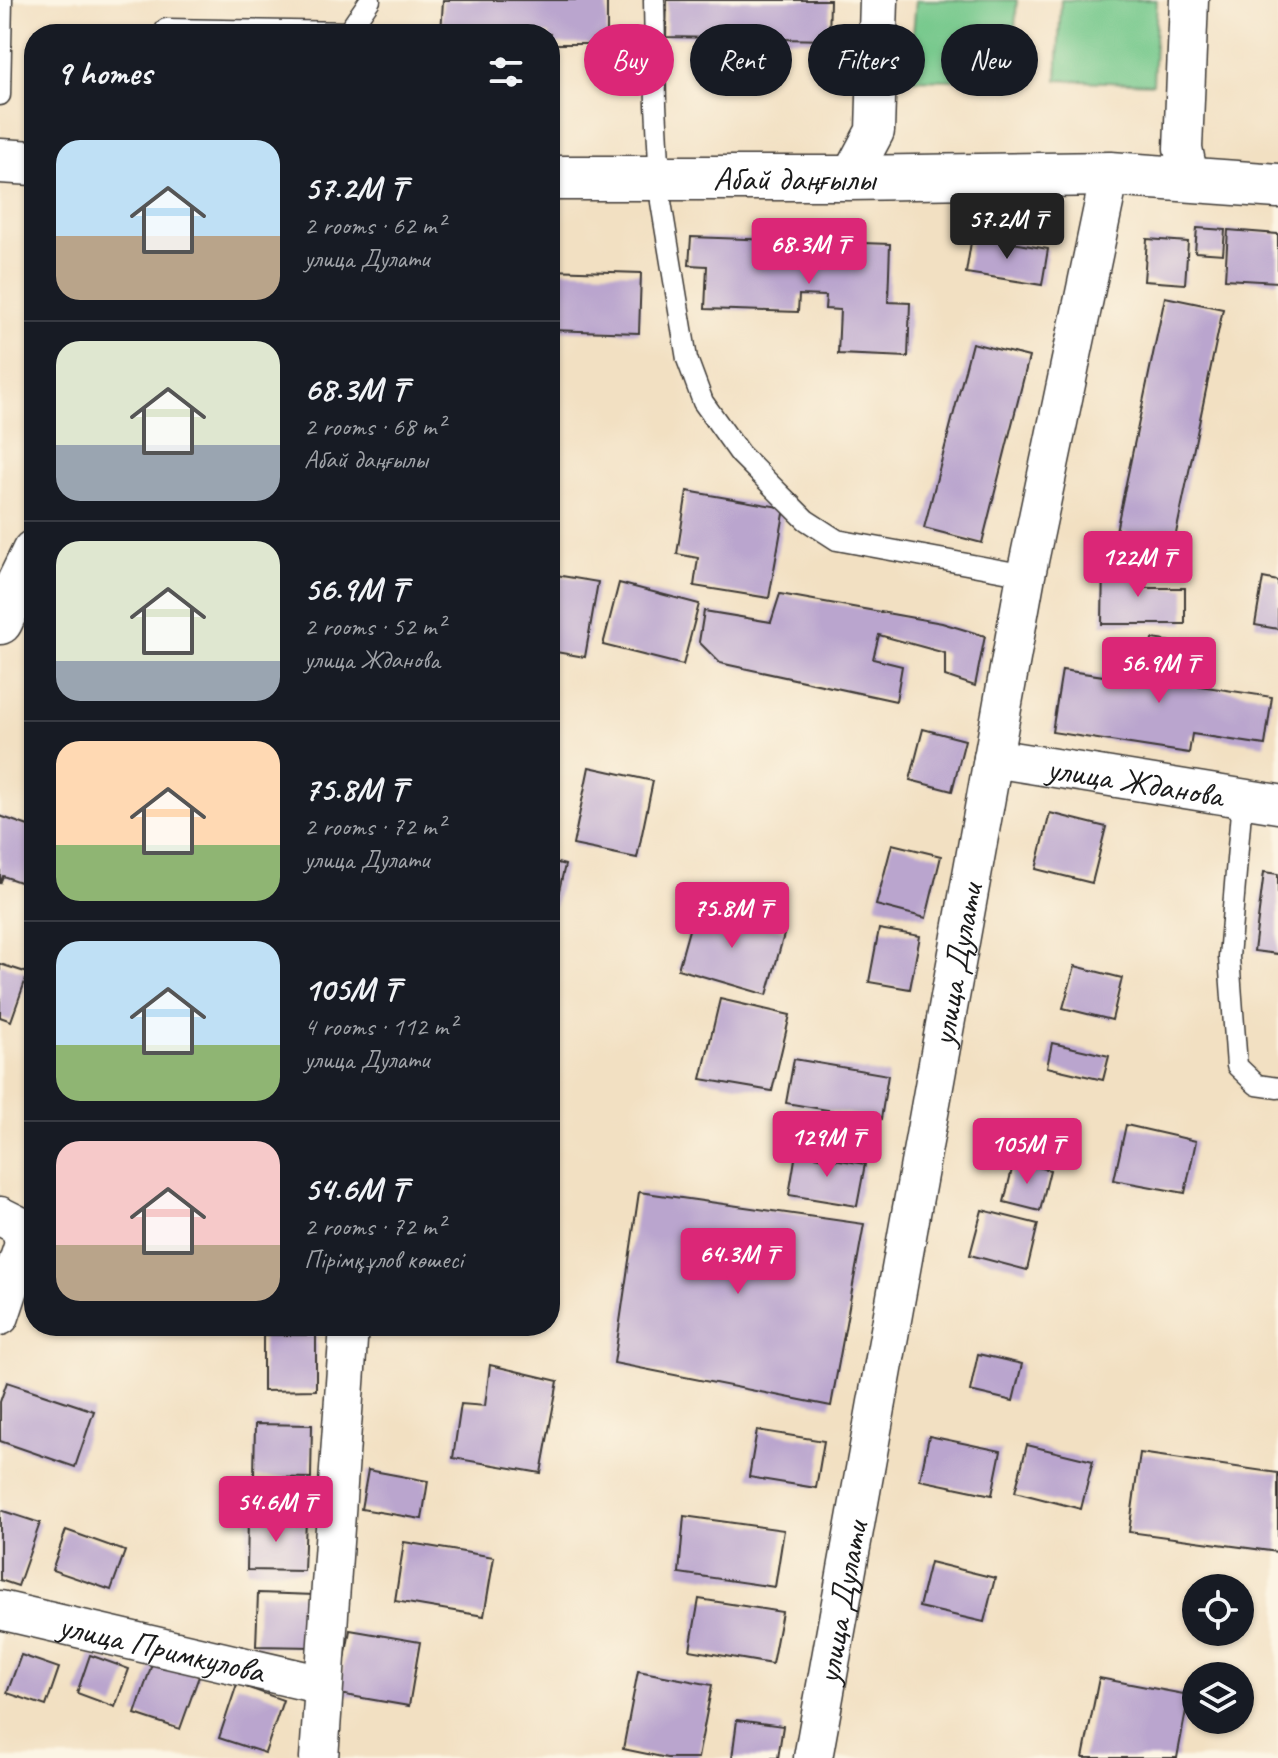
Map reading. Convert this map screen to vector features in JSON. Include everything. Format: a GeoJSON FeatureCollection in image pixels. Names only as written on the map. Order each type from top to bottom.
{"type":"FeatureCollection","features":[{"type":"Feature","properties":{"kind":"main road"},"geometry":{"type":"LineString","coordinates":[[0,161],[24,162]]}},
{"type":"Feature","properties":{"kind":"main road","name":"Абай даңғылы"},"geometry":{"type":"LineString","coordinates":[[560,178],[1110,174],[1278,186]]}},
{"type":"Feature","properties":{"kind":"main road"},"geometry":{"type":"LineString","coordinates":[[0,622],[24,573]]}},
{"type":"Feature","properties":{"kind":"street"},"geometry":{"type":"LineString","coordinates":[[850,178],[875,131],[879,0]]}},
{"type":"Feature","properties":{"kind":"street"},"geometry":{"type":"LineString","coordinates":[[1189,0],[1183,148],[1189,178]]}},
{"type":"Feature","properties":{"kind":"street","name":"улица Дулати"},"geometry":{"type":"LineString","coordinates":[[813,1758],[1026,575],[1110,174]]}},
{"type":"Feature","properties":{"kind":"street","name":"улица Жданова"},"geometry":{"type":"LineString","coordinates":[[993,758],[1260,801]]}},
{"type":"Feature","properties":{"kind":"street"},"geometry":{"type":"LineString","coordinates":[[0,1216],[20,1226],[24,1244],[0,1316]]}},
{"type":"Feature","properties":{"kind":"street"},"geometry":{"type":"LineString","coordinates":[[319,1758],[348,1336]]}},
{"type":"Feature","properties":{"kind":"street","name":"улица Примкулова"},"geometry":{"type":"LineString","coordinates":[[0,1610],[323,1685]]}},
{"type":"Feature","properties":{"kind":"lane"},"geometry":{"type":"LineString","coordinates":[[0,95],[2,0]]}},
{"type":"Feature","properties":{"kind":"lane"},"geometry":{"type":"LineString","coordinates":[[354,24],[370,0]]}},
{"type":"Feature","properties":{"kind":"lane"},"geometry":{"type":"LineString","coordinates":[[654,0],[659,179],[687,359],[703,402],[740,454],[806,520],[837,540],[1026,575]]}},
{"type":"Feature","properties":{"kind":"lane"},"geometry":{"type":"LineString","coordinates":[[1260,801],[1229,957],[1237,1066],[1257,1085],[1278,1088]]}},
{"type":"Feature","properties":{"kind":"green space"},"geometry":{"type":"Polygon","coordinates":[[[916,0],[1017,0],[1015,24],[941,24],[941,80],[925,79],[925,24],[914,24],[916,0]]]}},
{"type":"Feature","properties":{"kind":"green space"},"geometry":{"type":"Polygon","coordinates":[[[1061,0],[1157,0],[1153,84],[1057,80],[1061,0]]]}},
{"type":"Feature","properties":{"kind":"building"},"geometry":{"type":"Polygon","coordinates":[[[443,0],[607,0],[607,24],[584,24],[584,44],[560,44],[560,24],[442,24],[443,0]]]}},
{"type":"Feature","properties":{"kind":"building"},"geometry":{"type":"Polygon","coordinates":[[[667,0],[830,0],[829,24],[808,24],[808,40],[792,39],[792,24],[690,24],[690,37],[674,37],[674,24],[666,24],[667,0]]]}},
{"type":"Feature","properties":{"kind":"building"},"geometry":{"type":"Polygon","coordinates":[[[1197,228],[1225,230],[1223,254],[1195,252],[1197,228]]]}},
{"type":"Feature","properties":{"kind":"building"},"geometry":{"type":"Polygon","coordinates":[[[1228,230],[1278,234],[1278,282],[1225,279],[1228,230]]]}},
{"type":"Feature","properties":{"kind":"building"},"geometry":{"type":"Polygon","coordinates":[[[972,236],[1048,249],[1042,285],[966,273],[972,236]]]}},
{"type":"Feature","properties":{"kind":"building"},"geometry":{"type":"Polygon","coordinates":[[[691,237],[890,244],[888,302],[910,303],[908,357],[838,354],[840,310],[825,309],[826,296],[799,295],[798,312],[705,309],[707,266],[689,265],[691,237]]]}},
{"type":"Feature","properties":{"kind":"building"},"geometry":{"type":"Polygon","coordinates":[[[1147,239],[1188,242],[1185,284],[1144,281],[1147,239]]]}},
{"type":"Feature","properties":{"kind":"building"},"geometry":{"type":"Polygon","coordinates":[[[560,270],[641,273],[639,333],[560,330],[560,270]]]}},
{"type":"Feature","properties":{"kind":"building"},"geometry":{"type":"Polygon","coordinates":[[[1165,297],[1223,309],[1174,543],[1116,531],[1165,297]]]}},
{"type":"Feature","properties":{"kind":"building"},"geometry":{"type":"Polygon","coordinates":[[[972,343],[1029,357],[982,543],[924,528],[972,343]]]}},
{"type":"Feature","properties":{"kind":"building"},"geometry":{"type":"Polygon","coordinates":[[[687,491],[785,508],[769,598],[694,586],[698,558],[677,554],[687,491]]]}},
{"type":"Feature","properties":{"kind":"building"},"geometry":{"type":"Polygon","coordinates":[[[1103,563],[1139,563],[1138,588],[1185,588],[1185,624],[1102,624],[1103,563]]]}},
{"type":"Feature","properties":{"kind":"building"},"geometry":{"type":"Polygon","coordinates":[[[560,576],[598,582],[585,657],[560,653],[560,576]]]}},
{"type":"Feature","properties":{"kind":"building"},"geometry":{"type":"Polygon","coordinates":[[[1263,578],[1278,581],[1278,629],[1255,625],[1263,578]]]}},
{"type":"Feature","properties":{"kind":"building"},"geometry":{"type":"Polygon","coordinates":[[[619,583],[699,604],[683,665],[603,645],[619,583]]]}},
{"type":"Feature","properties":{"kind":"building"},"geometry":{"type":"Polygon","coordinates":[[[780,594],[942,623],[985,636],[975,686],[945,676],[945,653],[879,635],[873,659],[902,666],[896,701],[720,663],[699,642],[704,611],[771,622],[780,594]]]}},
{"type":"Feature","properties":{"kind":"building"},"geometry":{"type":"Polygon","coordinates":[[[1152,639],[1199,646],[1193,685],[1272,697],[1265,745],[1192,734],[1189,753],[1052,732],[1062,670],[1145,682],[1152,639]]]}},
{"type":"Feature","properties":{"kind":"building"},"geometry":{"type":"Polygon","coordinates":[[[923,729],[965,740],[952,791],[910,780],[923,729]]]}},
{"type":"Feature","properties":{"kind":"building"},"geometry":{"type":"Polygon","coordinates":[[[589,767],[653,781],[637,858],[573,845],[589,767]]]}},
{"type":"Feature","properties":{"kind":"building"},"geometry":{"type":"Polygon","coordinates":[[[1050,813],[1106,827],[1092,883],[1036,869],[1050,813]]]}},
{"type":"Feature","properties":{"kind":"building"},"geometry":{"type":"Polygon","coordinates":[[[0,816],[24,824],[24,883],[3,876],[0,884],[0,816]]]}},
{"type":"Feature","properties":{"kind":"building"},"geometry":{"type":"Polygon","coordinates":[[[892,844],[941,856],[926,918],[876,905],[892,844]]]}},
{"type":"Feature","properties":{"kind":"building"},"geometry":{"type":"Polygon","coordinates":[[[560,864],[565,865],[560,886],[560,864]]]}},
{"type":"Feature","properties":{"kind":"building"},"geometry":{"type":"Polygon","coordinates":[[[1264,872],[1278,874],[1278,954],[1254,951],[1264,872]]]}},
{"type":"Feature","properties":{"kind":"building"},"geometry":{"type":"Polygon","coordinates":[[[696,905],[785,931],[767,995],[678,969],[696,905]]]}},
{"type":"Feature","properties":{"kind":"building"},"geometry":{"type":"Polygon","coordinates":[[[879,929],[920,936],[910,989],[869,982],[879,929]]]}},
{"type":"Feature","properties":{"kind":"building"},"geometry":{"type":"Polygon","coordinates":[[[0,964],[24,972],[24,984],[11,1021],[0,1017],[0,964]]]}},
{"type":"Feature","properties":{"kind":"building"},"geometry":{"type":"Polygon","coordinates":[[[1075,966],[1122,978],[1112,1020],[1063,1008],[1075,966]]]}},
{"type":"Feature","properties":{"kind":"building"},"geometry":{"type":"Polygon","coordinates":[[[720,999],[790,1015],[772,1091],[701,1079],[720,999]]]}},
{"type":"Feature","properties":{"kind":"building"},"geometry":{"type":"Polygon","coordinates":[[[1052,1043],[1109,1056],[1103,1080],[1047,1067],[1052,1043]]]}},
{"type":"Feature","properties":{"kind":"building"},"geometry":{"type":"Polygon","coordinates":[[[794,1059],[888,1075],[881,1119],[786,1103],[794,1059]]]}},
{"type":"Feature","properties":{"kind":"building"},"geometry":{"type":"Polygon","coordinates":[[[1126,1125],[1196,1141],[1185,1193],[1114,1180],[1126,1125]]]}},
{"type":"Feature","properties":{"kind":"building"},"geometry":{"type":"Polygon","coordinates":[[[796,1153],[865,1164],[857,1206],[789,1195],[796,1153]]]}},
{"type":"Feature","properties":{"kind":"building"},"geometry":{"type":"Polygon","coordinates":[[[1014,1161],[1050,1170],[1040,1211],[1004,1202],[1014,1161]]]}},
{"type":"Feature","properties":{"kind":"building"},"geometry":{"type":"Polygon","coordinates":[[[639,1192],[864,1224],[831,1406],[614,1363],[639,1192]]]}},
{"type":"Feature","properties":{"kind":"building"},"geometry":{"type":"Polygon","coordinates":[[[982,1210],[1038,1224],[1027,1270],[970,1255],[982,1210]]]}},
{"type":"Feature","properties":{"kind":"building"},"geometry":{"type":"Polygon","coordinates":[[[263,1336],[316,1336],[316,1390],[263,1391],[263,1336]]]}},
{"type":"Feature","properties":{"kind":"building"},"geometry":{"type":"Polygon","coordinates":[[[978,1354],[1022,1364],[1013,1401],[970,1391],[978,1354]]]}},
{"type":"Feature","properties":{"kind":"building"},"geometry":{"type":"Polygon","coordinates":[[[490,1365],[558,1381],[541,1473],[453,1458],[461,1404],[485,1406],[490,1365]]]}},
{"type":"Feature","properties":{"kind":"building"},"geometry":{"type":"Polygon","coordinates":[[[7,1382],[94,1411],[75,1467],[0,1441],[0,1402],[7,1382]]]}},
{"type":"Feature","properties":{"kind":"building"},"geometry":{"type":"Polygon","coordinates":[[[255,1424],[312,1425],[311,1478],[254,1477],[255,1424]]]}},
{"type":"Feature","properties":{"kind":"building"},"geometry":{"type":"Polygon","coordinates":[[[757,1430],[824,1441],[816,1488],[749,1477],[757,1430]]]}},
{"type":"Feature","properties":{"kind":"building"},"geometry":{"type":"Polygon","coordinates":[[[929,1436],[1001,1451],[992,1495],[920,1480],[929,1436]]]}},
{"type":"Feature","properties":{"kind":"building"},"geometry":{"type":"Polygon","coordinates":[[[1027,1445],[1093,1461],[1081,1509],[1015,1492],[1027,1445]]]}},
{"type":"Feature","properties":{"kind":"building"},"geometry":{"type":"Polygon","coordinates":[[[1140,1453],[1278,1473],[1278,1552],[1129,1532],[1140,1453]]]}},
{"type":"Feature","properties":{"kind":"building"},"geometry":{"type":"Polygon","coordinates":[[[368,1470],[428,1481],[422,1519],[361,1509],[368,1470]]]}},
{"type":"Feature","properties":{"kind":"building"},"geometry":{"type":"Polygon","coordinates":[[[0,1510],[40,1523],[18,1586],[0,1580],[0,1510]]]}},
{"type":"Feature","properties":{"kind":"building"},"geometry":{"type":"Polygon","coordinates":[[[684,1516],[784,1530],[775,1587],[679,1573],[684,1516]]]}},
{"type":"Feature","properties":{"kind":"building"},"geometry":{"type":"Polygon","coordinates":[[[248,1517],[306,1518],[304,1571],[247,1570],[248,1517]]]}},
{"type":"Feature","properties":{"kind":"building"},"geometry":{"type":"Polygon","coordinates":[[[66,1530],[125,1551],[111,1590],[52,1570],[66,1530]]]}},
{"type":"Feature","properties":{"kind":"building"},"geometry":{"type":"Polygon","coordinates":[[[404,1542],[494,1557],[484,1616],[395,1601],[404,1542]]]}},
{"type":"Feature","properties":{"kind":"building"},"geometry":{"type":"Polygon","coordinates":[[[930,1562],[995,1578],[984,1622],[919,1607],[930,1562]]]}},
{"type":"Feature","properties":{"kind":"building"},"geometry":{"type":"Polygon","coordinates":[[[258,1593],[315,1595],[314,1647],[256,1646],[258,1593]]]}},
{"type":"Feature","properties":{"kind":"building"},"geometry":{"type":"Polygon","coordinates":[[[699,1599],[782,1612],[772,1664],[690,1650],[699,1599]]]}},
{"type":"Feature","properties":{"kind":"building"},"geometry":{"type":"Polygon","coordinates":[[[350,1630],[420,1642],[409,1706],[339,1694],[350,1630]]]}},
{"type":"Feature","properties":{"kind":"building"},"geometry":{"type":"Polygon","coordinates":[[[21,1655],[59,1668],[46,1706],[7,1693],[21,1655]]]}},
{"type":"Feature","properties":{"kind":"building"},"geometry":{"type":"Polygon","coordinates":[[[90,1655],[129,1669],[115,1707],[77,1693],[90,1655]]]}},
{"type":"Feature","properties":{"kind":"building"},"geometry":{"type":"Polygon","coordinates":[[[153,1661],[199,1676],[180,1729],[135,1714],[153,1661]]]}},
{"type":"Feature","properties":{"kind":"building"},"geometry":{"type":"Polygon","coordinates":[[[638,1671],[712,1685],[698,1758],[667,1758],[623,1749],[638,1671]]]}},
{"type":"Feature","properties":{"kind":"building"},"geometry":{"type":"Polygon","coordinates":[[[1099,1678],[1182,1694],[1182,1732],[1177,1758],[1083,1758],[1099,1678]]]}},
{"type":"Feature","properties":{"kind":"building"},"geometry":{"type":"Polygon","coordinates":[[[237,1684],[283,1700],[265,1753],[219,1738],[237,1684]]]}},
{"type":"Feature","properties":{"kind":"building"},"geometry":{"type":"Polygon","coordinates":[[[737,1720],[783,1726],[778,1758],[732,1758],[737,1720]]]}}]}
